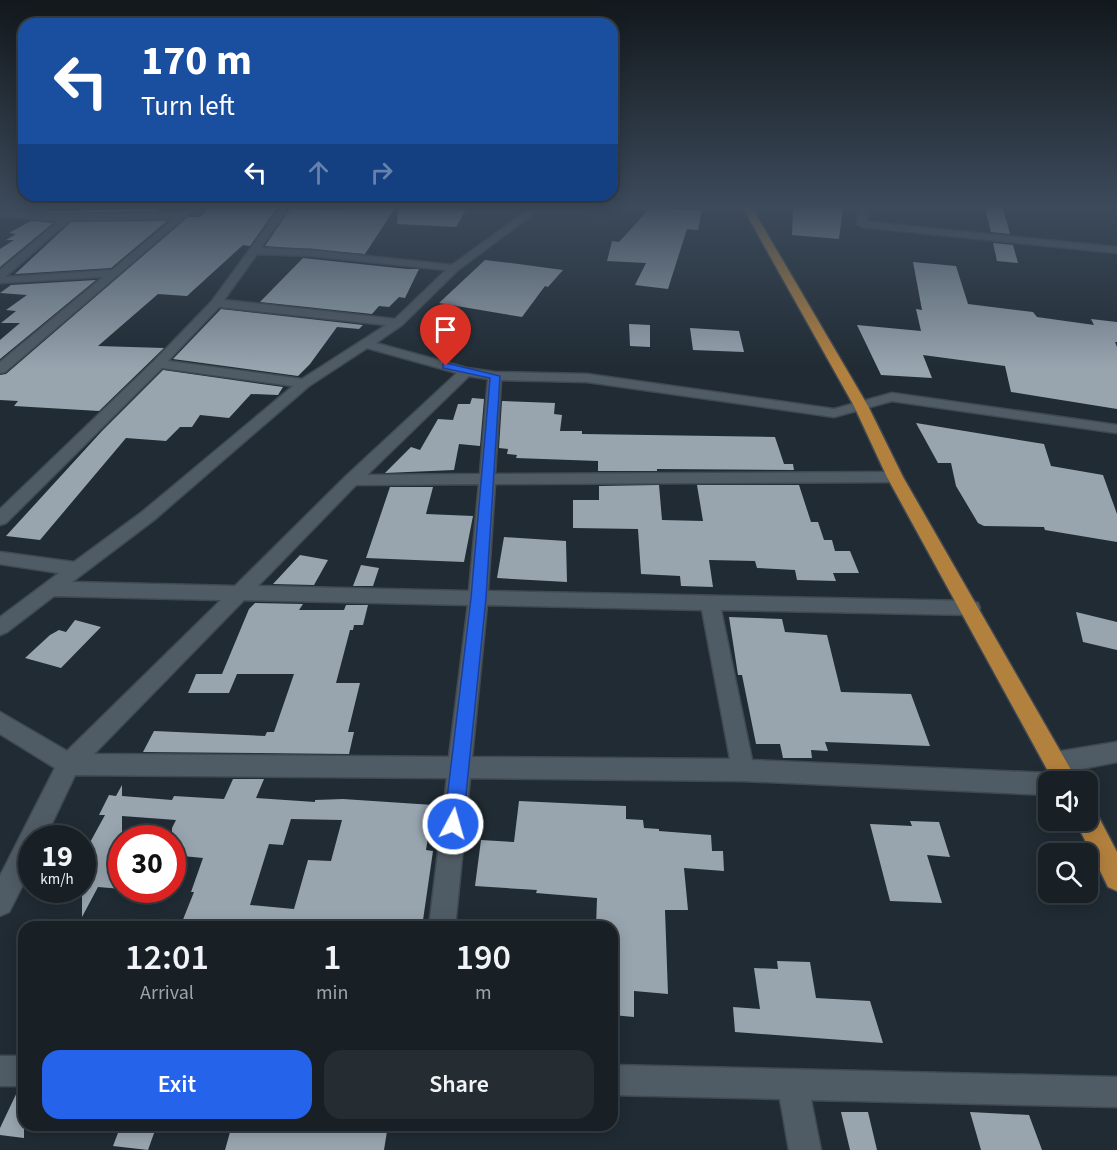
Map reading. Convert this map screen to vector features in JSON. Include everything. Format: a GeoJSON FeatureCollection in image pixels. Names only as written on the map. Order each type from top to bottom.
{"type":"FeatureCollection","features":[{"type":"Feature","properties":{"kind":"main road"},"geometry":{"type":"LineString","coordinates":[[778,262],[861,406],[895,477],[971,608],[1060,771]]}},
{"type":"Feature","properties":{"kind":"main road"},"geometry":{"type":"LineString","coordinates":[[1093,831],[1117,878]]}},
{"type":"Feature","properties":{"kind":"street"},"geometry":{"type":"LineString","coordinates":[[0,275],[16,262]]}},
{"type":"Feature","properties":{"kind":"street"},"geometry":{"type":"LineString","coordinates":[[0,369],[128,262]]}},
{"type":"Feature","properties":{"kind":"street"},"geometry":{"type":"LineString","coordinates":[[0,519],[159,364],[216,303],[245,262]]}},
{"type":"Feature","properties":{"kind":"street"},"geometry":{"type":"LineString","coordinates":[[394,262],[454,268]]}},
{"type":"Feature","properties":{"kind":"street"},"geometry":{"type":"LineString","coordinates":[[0,627],[148,516],[304,383],[398,323],[463,262]]}},
{"type":"Feature","properties":{"kind":"street"},"geometry":{"type":"LineString","coordinates":[[0,280],[114,273]]}},
{"type":"Feature","properties":{"kind":"street"},"geometry":{"type":"LineString","coordinates":[[216,303],[398,323]]}},
{"type":"Feature","properties":{"kind":"street"},"geometry":{"type":"LineString","coordinates":[[367,344],[466,372],[495,376],[587,378],[834,412],[892,397],[1117,429]]}},
{"type":"Feature","properties":{"kind":"street"},"geometry":{"type":"LineString","coordinates":[[159,364],[304,383]]}},
{"type":"Feature","properties":{"kind":"street"},"geometry":{"type":"LineString","coordinates":[[39,825],[69,764],[352,480],[466,372]]}},
{"type":"Feature","properties":{"kind":"street"},"geometry":{"type":"LineString","coordinates":[[443,921],[478,598],[495,376]]}},
{"type":"Feature","properties":{"kind":"street"},"geometry":{"type":"LineString","coordinates":[[352,480],[895,477]]}},
{"type":"Feature","properties":{"kind":"street"},"geometry":{"type":"LineString","coordinates":[[0,558],[77,569]]}},
{"type":"Feature","properties":{"kind":"street"},"geometry":{"type":"LineString","coordinates":[[51,589],[971,608]]}},
{"type":"Feature","properties":{"kind":"street"},"geometry":{"type":"LineString","coordinates":[[710,603],[743,770]]}},
{"type":"Feature","properties":{"kind":"street"},"geometry":{"type":"LineString","coordinates":[[0,722],[69,764],[743,770],[1038,784]]}},
{"type":"Feature","properties":{"kind":"street"},"geometry":{"type":"LineString","coordinates":[[1064,771],[1117,752]]}},
{"type":"Feature","properties":{"kind":"street"},"geometry":{"type":"LineString","coordinates":[[0,903],[18,867]]}},
{"type":"Feature","properties":{"kind":"street"},"geometry":{"type":"LineString","coordinates":[[0,1071],[18,1071]]}},
{"type":"Feature","properties":{"kind":"street"},"geometry":{"type":"LineString","coordinates":[[618,1080],[1117,1092]]}},
{"type":"Feature","properties":{"kind":"street"},"geometry":{"type":"LineString","coordinates":[[793,1085],[805,1150]]}},
{"type":"Feature","properties":{"kind":"building"},"geometry":{"type":"Polygon","coordinates":[[[28,262],[119,262],[111,268],[15,274],[28,262]]]}},
{"type":"Feature","properties":{"kind":"building"},"geometry":{"type":"Polygon","coordinates":[[[136,262],[225,262],[187,296],[158,294],[98,346],[164,348],[99,411],[14,406],[18,401],[0,400],[0,375],[6,374],[136,262]]]}},
{"type":"Feature","properties":{"kind":"building"},"geometry":{"type":"Polygon","coordinates":[[[299,262],[338,262],[419,269],[405,298],[399,297],[389,307],[379,306],[372,314],[260,302],[299,262]]]}},
{"type":"Feature","properties":{"kind":"building"},"geometry":{"type":"Polygon","coordinates":[[[483,262],[563,270],[548,287],[545,286],[522,317],[439,303],[483,262]]]}},
{"type":"Feature","properties":{"kind":"building"},"geometry":{"type":"Polygon","coordinates":[[[620,262],[677,262],[668,289],[635,285],[646,263],[620,262]]]}},
{"type":"Feature","properties":{"kind":"building"},"geometry":{"type":"Polygon","coordinates":[[[913,262],[956,266],[968,304],[1033,312],[1037,317],[1094,325],[1091,319],[1117,322],[1117,342],[1115,342],[1117,347],[1117,409],[1011,392],[1005,366],[923,355],[932,378],[881,375],[857,325],[921,331],[916,309],[922,310],[913,262]]]}},
{"type":"Feature","properties":{"kind":"building"},"geometry":{"type":"Polygon","coordinates":[[[96,280],[0,359],[0,340],[20,323],[1,323],[16,311],[6,310],[27,295],[0,293],[11,285],[96,280]]]}},
{"type":"Feature","properties":{"kind":"building"},"geometry":{"type":"Polygon","coordinates":[[[221,309],[363,325],[359,329],[337,327],[310,364],[298,376],[173,359],[221,309]]]}},
{"type":"Feature","properties":{"kind":"building"},"geometry":{"type":"Polygon","coordinates":[[[629,324],[650,325],[650,347],[630,346],[629,324]]]}},
{"type":"Feature","properties":{"kind":"building"},"geometry":{"type":"Polygon","coordinates":[[[690,328],[739,331],[744,352],[693,350],[690,328]]]}},
{"type":"Feature","properties":{"kind":"building"},"geometry":{"type":"Polygon","coordinates":[[[163,370],[283,387],[278,395],[251,394],[229,418],[200,415],[192,427],[180,427],[166,441],[126,438],[40,540],[6,536],[102,431],[163,370]]]}},
{"type":"Feature","properties":{"kind":"building"},"geometry":{"type":"Polygon","coordinates":[[[472,398],[484,399],[480,446],[459,444],[454,470],[385,473],[411,447],[420,450],[438,419],[453,420],[458,404],[470,404],[472,398]]]}},
{"type":"Feature","properties":{"kind":"building"},"geometry":{"type":"Polygon","coordinates":[[[502,401],[555,403],[554,414],[562,415],[560,431],[582,431],[582,434],[775,437],[784,464],[793,464],[794,470],[598,471],[598,461],[516,458],[517,455],[507,454],[508,449],[499,448],[502,401]]]}},
{"type":"Feature","properties":{"kind":"building"},"geometry":{"type":"Polygon","coordinates":[[[916,423],[1044,444],[1051,466],[1103,475],[1117,514],[1117,542],[1045,530],[1044,527],[984,526],[978,523],[956,486],[951,463],[938,463],[916,423]]]}},
{"type":"Feature","properties":{"kind":"building"},"geometry":{"type":"Polygon","coordinates":[[[659,485],[662,520],[703,521],[697,485],[799,485],[811,522],[818,522],[824,540],[832,540],[835,551],[850,551],[859,573],[833,573],[836,581],[797,580],[795,570],[757,568],[755,561],[709,560],[713,587],[681,586],[680,576],[641,574],[638,529],[573,528],[573,500],[599,500],[599,486],[659,485]]]}},
{"type":"Feature","properties":{"kind":"building"},"geometry":{"type":"Polygon","coordinates":[[[390,487],[433,487],[426,514],[473,516],[464,562],[366,558],[390,487]]]}},
{"type":"Feature","properties":{"kind":"building"},"geometry":{"type":"Polygon","coordinates":[[[504,537],[566,541],[567,582],[497,578],[504,537]]]}},
{"type":"Feature","properties":{"kind":"building"},"geometry":{"type":"Polygon","coordinates":[[[300,555],[328,560],[314,585],[273,584],[300,555]]]}},
{"type":"Feature","properties":{"kind":"building"},"geometry":{"type":"Polygon","coordinates":[[[361,565],[379,568],[373,586],[353,586],[361,565]]]}},
{"type":"Feature","properties":{"kind":"building"},"geometry":{"type":"Polygon","coordinates":[[[255,603],[303,604],[299,610],[344,610],[346,605],[368,605],[363,625],[354,625],[353,630],[350,630],[336,683],[360,683],[348,732],[354,732],[349,754],[143,752],[154,731],[265,736],[267,732],[274,732],[294,674],[222,674],[249,609],[255,603]]]}},
{"type":"Feature","properties":{"kind":"building"},"geometry":{"type":"Polygon","coordinates":[[[1076,612],[1117,622],[1117,650],[1083,642],[1076,612]]]}},
{"type":"Feature","properties":{"kind":"building"},"geometry":{"type":"Polygon","coordinates":[[[729,617],[782,619],[785,632],[827,635],[841,692],[911,694],[930,746],[825,742],[828,751],[811,750],[812,758],[783,758],[780,744],[756,744],[742,675],[738,675],[729,617]]]}},
{"type":"Feature","properties":{"kind":"building"},"geometry":{"type":"Polygon","coordinates":[[[75,620],[101,627],[61,668],[25,658],[50,635],[59,630],[66,632],[75,620]]]}},
{"type":"Feature","properties":{"kind":"building"},"geometry":{"type":"Polygon","coordinates":[[[196,674],[237,674],[229,693],[188,693],[196,674]]]}},
{"type":"Feature","properties":{"kind":"building"},"geometry":{"type":"Polygon","coordinates":[[[233,779],[264,779],[256,798],[315,802],[315,800],[343,799],[433,805],[426,850],[433,851],[423,921],[182,921],[194,892],[191,892],[203,858],[186,856],[186,825],[174,825],[176,820],[122,816],[122,825],[108,825],[108,888],[98,887],[96,891],[96,831],[105,815],[99,815],[109,795],[116,796],[122,785],[122,796],[172,800],[174,796],[224,799],[233,779]],[[291,819],[283,845],[269,844],[250,905],[294,909],[308,860],[331,861],[342,820],[291,819]]]}},
{"type":"Feature","properties":{"kind":"building"},"geometry":{"type":"Polygon","coordinates":[[[519,801],[626,806],[626,819],[643,820],[644,828],[711,835],[712,851],[723,851],[724,871],[684,868],[688,910],[665,910],[668,994],[634,991],[634,1017],[618,1016],[618,921],[596,921],[597,898],[536,893],[537,890],[475,886],[481,840],[514,842],[519,801]]]}},
{"type":"Feature","properties":{"kind":"building"},"geometry":{"type":"Polygon","coordinates":[[[910,821],[939,822],[950,857],[927,855],[942,903],[890,901],[870,824],[912,826],[910,821]]]}},
{"type":"Feature","properties":{"kind":"building"},"geometry":{"type":"Polygon","coordinates":[[[82,903],[89,903],[82,917],[82,903]]]}},
{"type":"Feature","properties":{"kind":"building"},"geometry":{"type":"Polygon","coordinates":[[[777,961],[810,962],[816,998],[870,1001],[883,1043],[735,1032],[733,1007],[760,1009],[754,968],[778,969],[777,961]]]}},
{"type":"Feature","properties":{"kind":"building"},"geometry":{"type":"Polygon","coordinates":[[[18,1090],[18,1131],[24,1131],[24,1138],[0,1135],[0,1128],[18,1090]]]}},
{"type":"Feature","properties":{"kind":"building"},"geometry":{"type":"Polygon","coordinates":[[[841,1112],[868,1112],[877,1150],[850,1150],[841,1112]]]}},
{"type":"Feature","properties":{"kind":"building"},"geometry":{"type":"Polygon","coordinates":[[[970,1112],[1029,1115],[1042,1150],[981,1150],[970,1112]]]}},
{"type":"Feature","properties":{"kind":"building"},"geometry":{"type":"Polygon","coordinates":[[[119,1131],[155,1131],[148,1150],[113,1146],[119,1131]]]}},
{"type":"Feature","properties":{"kind":"building"},"geometry":{"type":"Polygon","coordinates":[[[230,1131],[387,1131],[384,1150],[225,1150],[230,1131]]]}},
{"type":"Feature","properties":{"kind":"route"},"geometry":{"type":"LineString","coordinates":[[446,366],[466,372],[495,376],[478,598],[453,824]]}}]}
